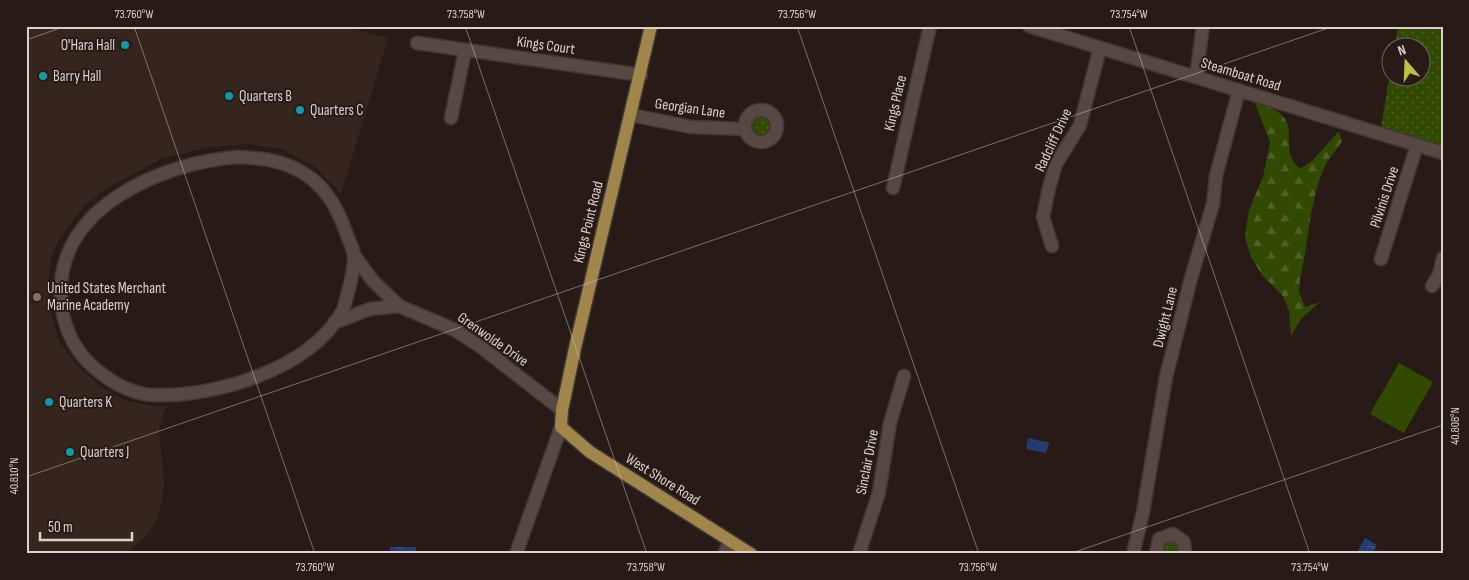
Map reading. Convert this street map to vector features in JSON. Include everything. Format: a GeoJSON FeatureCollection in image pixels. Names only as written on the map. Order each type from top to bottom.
{"type":"FeatureCollection","features":[{"type":"Feature","properties":{"kind":"main road","name":"Kings Point Road"},"geometry":{"type":"LineString","coordinates":[[561,427],[562,410],[575,348],[641,75],[651,26]]}},
{"type":"Feature","properties":{"kind":"main road","name":"West Shore Road"},"geometry":{"type":"LineString","coordinates":[[561,427],[590,452],[751,554]]}},
{"type":"Feature","properties":{"kind":"street","name":"Kings Place"},"geometry":{"type":"LineString","coordinates":[[893,188],[930,26]]}},
{"type":"Feature","properties":{"kind":"street","name":"Steamboat Road"},"geometry":{"type":"LineString","coordinates":[[1029,26],[1069,32],[1100,48],[1443,153]]}},
{"type":"Feature","properties":{"kind":"street"},"geometry":{"type":"LineString","coordinates":[[1196,77],[1203,26]]}},
{"type":"Feature","properties":{"kind":"street","name":"Kings Court"},"geometry":{"type":"LineString","coordinates":[[417,43],[641,75]]}},
{"type":"Feature","properties":{"kind":"street","name":"Radcliff Drive"},"geometry":{"type":"LineString","coordinates":[[1052,246],[1043,217],[1045,202],[1056,164],[1080,125],[1100,48]]}},
{"type":"Feature","properties":{"kind":"street"},"geometry":{"type":"LineString","coordinates":[[451,118],[465,51]]}},
{"type":"Feature","properties":{"kind":"street","name":"Dwight Lane"},"geometry":{"type":"LineString","coordinates":[[1133,554],[1143,512],[1166,378],[1191,278],[1213,204],[1216,176],[1238,90]]}},
{"type":"Feature","properties":{"kind":"street","name":"Georgian Lane"},"geometry":{"type":"LineString","coordinates":[[631,116],[691,128],[746,129]]}},
{"type":"Feature","properties":{"kind":"street","name":"Pilvinis Drive"},"geometry":{"type":"LineString","coordinates":[[1381,259],[1417,145]]}},
{"type":"Feature","properties":{"kind":"street","name":"Grenwolde Drive"},"geometry":{"type":"LineString","coordinates":[[354,255],[343,310],[334,323],[309,348],[279,366],[252,378],[220,389],[194,394],[142,394],[115,383],[95,369],[82,356],[71,338],[61,308],[60,287],[64,259],[76,237],[107,204],[127,190],[170,170],[216,159],[237,158],[279,162],[308,176],[327,193],[340,213],[354,255],[373,281],[399,306],[453,329],[481,347],[562,410]]}},
{"type":"Feature","properties":{"kind":"street"},"geometry":{"type":"LineString","coordinates":[[1432,286],[1439,275],[1443,258]]}},
{"type":"Feature","properties":{"kind":"street","name":"Grenwolde Drive"},"geometry":{"type":"LineString","coordinates":[[334,323],[370,309],[399,306]]}},
{"type":"Feature","properties":{"kind":"street","name":"Sinclair Drive"},"geometry":{"type":"LineString","coordinates":[[859,554],[879,492],[890,423],[904,376]]}},
{"type":"Feature","properties":{"kind":"street"},"geometry":{"type":"LineString","coordinates":[[516,554],[561,427]]}},
{"type":"Feature","properties":{"kind":"street"},"geometry":{"type":"LineString","coordinates":[[1156,554],[1156,544],[1159,539],[1173,534],[1184,542],[1185,554]]}},
{"type":"Feature","properties":{"kind":"street"},"geometry":{"type":"LineString","coordinates":[[724,554],[730,541]]}},
{"type":"Feature","properties":{"kind":"shaded area","name":"United States Merchant Marine Academy"},"geometry":{"type":"Polygon","coordinates":[[[26,26],[344,26],[388,38],[341,194],[315,167],[284,150],[250,144],[210,147],[161,159],[102,191],[84,206],[61,236],[52,254],[47,289],[49,306],[60,343],[78,366],[100,386],[124,400],[158,407],[166,406],[159,430],[164,482],[162,502],[156,521],[149,533],[126,554],[26,554],[26,26]]]}},
{"type":"Feature","properties":{"kind":"green space"},"geometry":{"type":"Polygon","coordinates":[[[1398,26],[1443,26],[1443,153],[1380,134],[1387,88],[1432,88],[1432,38],[1396,38],[1398,26]]]}},
{"type":"Feature","properties":{"kind":"green space"},"geometry":{"type":"Polygon","coordinates":[[[1255,103],[1272,109],[1282,116],[1287,123],[1290,150],[1293,159],[1300,169],[1312,161],[1339,131],[1342,141],[1327,163],[1320,179],[1312,207],[1300,279],[1299,292],[1305,307],[1320,302],[1301,319],[1291,336],[1289,311],[1283,296],[1262,275],[1251,257],[1245,237],[1249,210],[1263,177],[1270,142],[1255,103]]]}},
{"type":"Feature","properties":{"kind":"green space"},"geometry":{"type":"Polygon","coordinates":[[[761,114],[769,118],[773,126],[769,134],[761,138],[753,134],[749,126],[753,118],[761,114]]]}},
{"type":"Feature","properties":{"kind":"green space"},"geometry":{"type":"Polygon","coordinates":[[[1399,363],[1433,382],[1404,433],[1370,414],[1399,363]]]}},
{"type":"Feature","properties":{"kind":"green space"},"geometry":{"type":"Polygon","coordinates":[[[1164,540],[1178,540],[1181,554],[1160,554],[1164,540]]]}},
{"type":"Feature","properties":{"kind":"water"},"geometry":{"type":"Polygon","coordinates":[[[1028,438],[1049,443],[1046,453],[1026,449],[1028,438]]]}},
{"type":"Feature","properties":{"kind":"water"},"geometry":{"type":"Polygon","coordinates":[[[1365,538],[1377,545],[1372,554],[1356,554],[1365,538]]]}},
{"type":"Feature","properties":{"kind":"water"},"geometry":{"type":"Polygon","coordinates":[[[390,547],[416,547],[416,554],[390,554],[390,547]]]}},
{"type":"Feature","properties":{"kind":"place","name":"O'Hara Hall"},"geometry":{"type":"Point","coordinates":[125,45]}},
{"type":"Feature","properties":{"kind":"place","name":"Barry Hall"},"geometry":{"type":"Point","coordinates":[43,76]}},
{"type":"Feature","properties":{"kind":"place","name":"Quarters B"},"geometry":{"type":"Point","coordinates":[229,96]}},
{"type":"Feature","properties":{"kind":"place","name":"Quarters C"},"geometry":{"type":"Point","coordinates":[300,110]}},
{"type":"Feature","properties":{"kind":"place","name":"United States Merchant Marine Academy"},"geometry":{"type":"Point","coordinates":[37,297]}},
{"type":"Feature","properties":{"kind":"place","name":"Quarters K"},"geometry":{"type":"Point","coordinates":[49,402]}},
{"type":"Feature","properties":{"kind":"place","name":"Quarters J"},"geometry":{"type":"Point","coordinates":[70,452]}}]}
